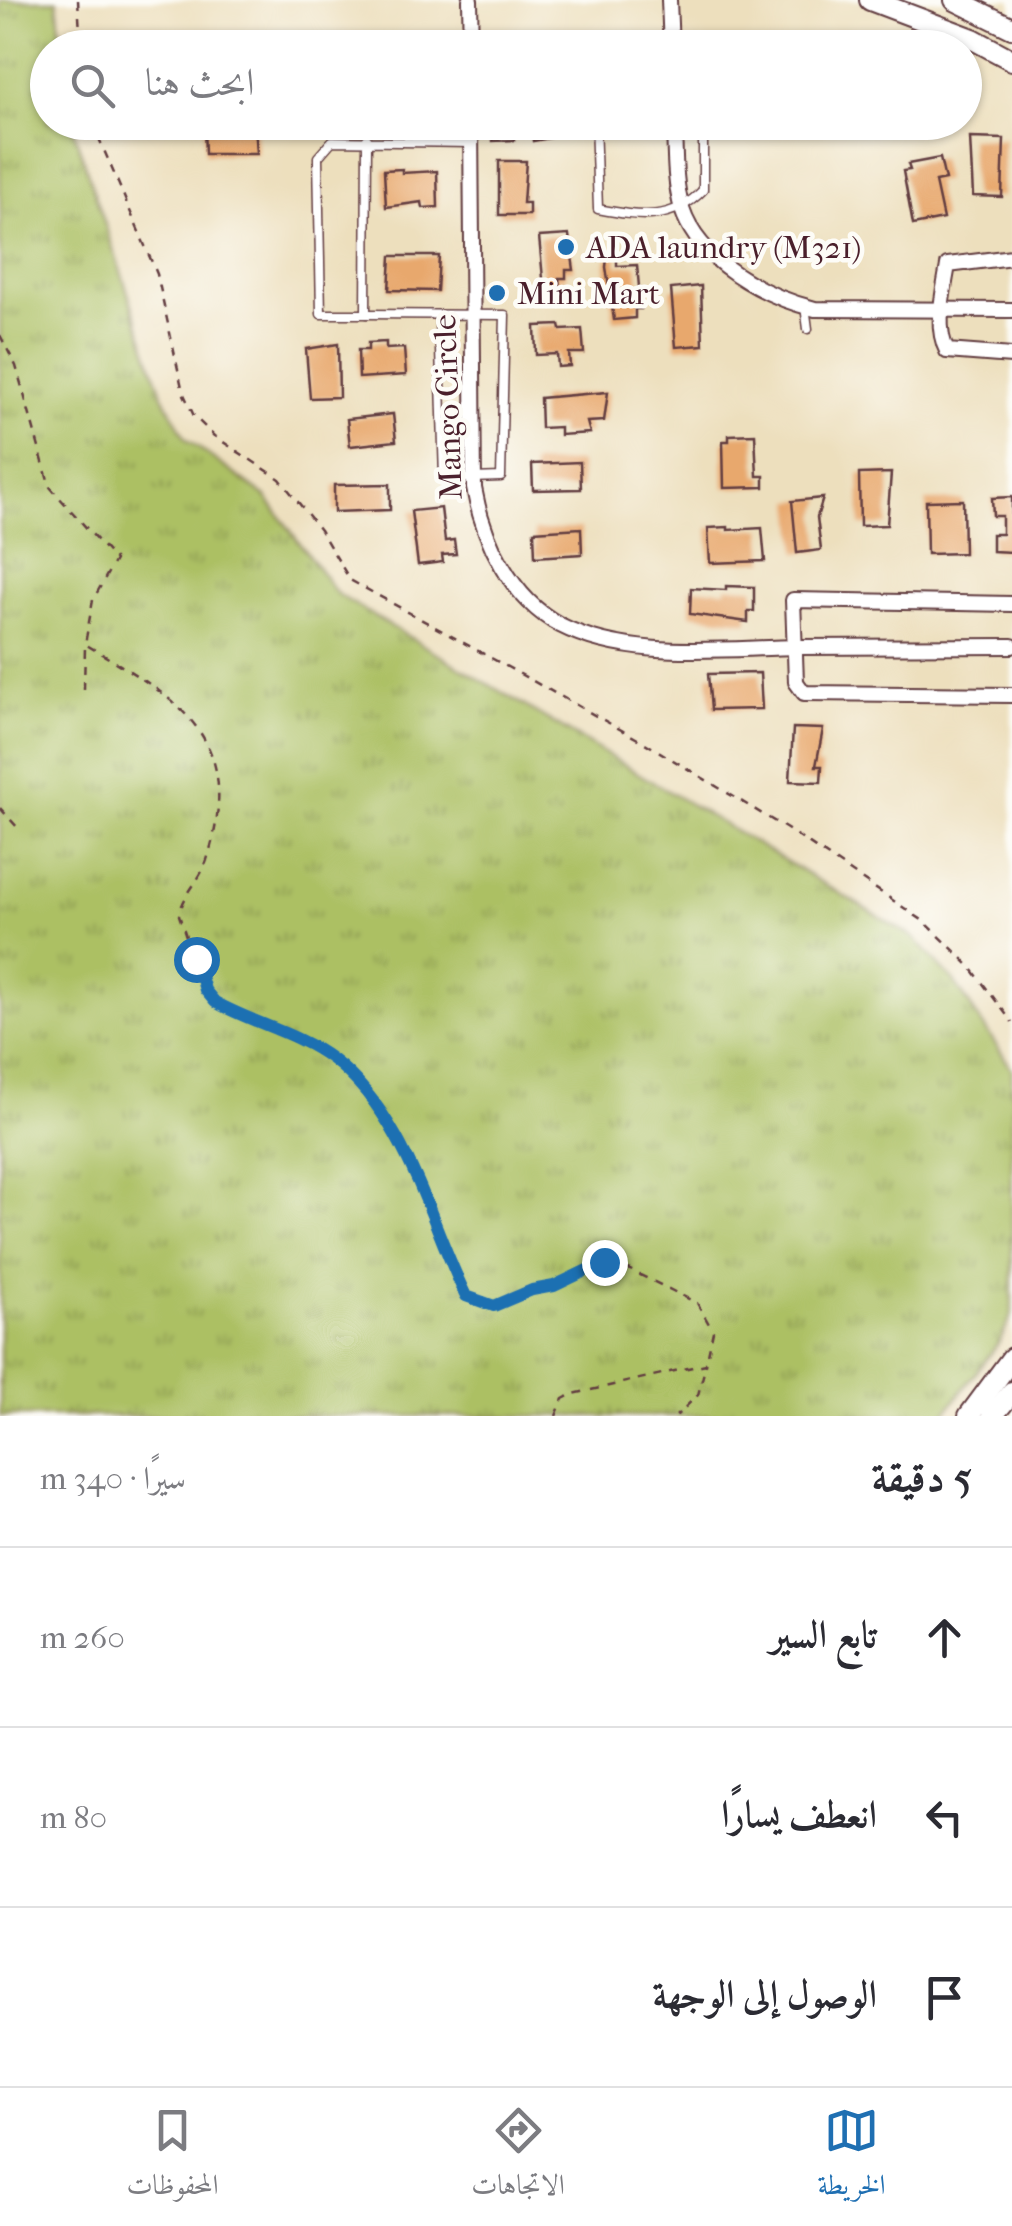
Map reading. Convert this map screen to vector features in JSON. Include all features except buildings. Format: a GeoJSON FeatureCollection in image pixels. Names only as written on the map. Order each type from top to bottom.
{"type":"FeatureCollection","features":[{"type":"Feature","properties":{"kind":"main road"},"geometry":{"type":"LineString","coordinates":[[870,0],[896,5],[954,30]]}},
{"type":"Feature","properties":{"kind":"main road"},"geometry":{"type":"LineString","coordinates":[[955,0],[1012,28]]}},
{"type":"Feature","properties":{"kind":"main road"},"geometry":{"type":"LineString","coordinates":[[982,42],[1010,54]]}},
{"type":"Feature","properties":{"kind":"main road"},"geometry":{"type":"LineString","coordinates":[[969,1416],[1012,1358]]}},
{"type":"Feature","properties":{"kind":"main road"},"geometry":{"type":"LineString","coordinates":[[992,1416],[1012,1392]]}},
{"type":"Feature","properties":{"kind":"street"},"geometry":{"type":"LineString","coordinates":[[470,0],[471,30]]}},
{"type":"Feature","properties":{"kind":"street"},"geometry":{"type":"LineString","coordinates":[[669,0],[670,30]]}},
{"type":"Feature","properties":{"kind":"street"},"geometry":{"type":"LineString","coordinates":[[676,140],[682,211],[707,247],[746,281],[784,301],[805,306],[941,312],[1012,310]]}},
{"type":"Feature","properties":{"kind":"street","name":"Mango Circle"},"geometry":{"type":"LineString","coordinates":[[472,143],[474,478],[487,541],[529,600],[555,623],[583,635],[652,647],[1012,646]]}},
{"type":"Feature","properties":{"kind":"street"},"geometry":{"type":"LineString","coordinates":[[1012,257],[948,265],[941,312],[942,342],[947,351],[1012,356]]}},
{"type":"Feature","properties":{"kind":"street"},"geometry":{"type":"LineString","coordinates":[[1012,604],[794,600],[796,682],[804,693],[1012,694]]}},
{"type":"Feature","properties":{"kind":"lane"},"geometry":{"type":"LineString","coordinates":[[350,140],[332,141],[318,157],[320,314],[505,315],[501,477],[444,479],[439,316]]}},
{"type":"Feature","properties":{"kind":"lane"},"geometry":{"type":"LineString","coordinates":[[366,314],[367,140]]}},
{"type":"Feature","properties":{"kind":"lane"},"geometry":{"type":"LineString","coordinates":[[393,140],[472,143]]}},
{"type":"Feature","properties":{"kind":"lane"},"geometry":{"type":"LineString","coordinates":[[596,140],[598,209],[640,217],[682,211],[703,190],[703,140]]}},
{"type":"Feature","properties":{"kind":"lane"},"geometry":{"type":"LineString","coordinates":[[805,306],[808,329]]}},
{"type":"Feature","properties":{"kind":"path"},"geometry":{"type":"LineString","coordinates":[[78,0],[80,30]]}},
{"type":"Feature","properties":{"kind":"path"},"geometry":{"type":"LineString","coordinates":[[100,140],[158,274],[183,392],[194,416],[214,436],[280,480],[320,530],[350,580],[645,744],[803,840],[925,922],[969,965],[1012,1022]]}},
{"type":"Feature","properties":{"kind":"path"},"geometry":{"type":"LineString","coordinates":[[0,335],[22,382],[50,486],[115,560],[93,600],[85,644],[84,690]]}},
{"type":"Feature","properties":{"kind":"path"},"geometry":{"type":"LineString","coordinates":[[85,644],[176,700],[199,728],[218,770],[208,857],[179,915],[205,990],[238,1015],[333,1060],[379,1108],[432,1212],[466,1296],[494,1306],[532,1290],[554,1286],[590,1266],[616,1264],[697,1302],[713,1331],[698,1395],[676,1416]]}},
{"type":"Feature","properties":{"kind":"path"},"geometry":{"type":"LineString","coordinates":[[0,808],[19,829]]}},
{"type":"Feature","properties":{"kind":"path"},"geometry":{"type":"LineString","coordinates":[[556,1416],[563,1399],[573,1394],[706,1364]]}},
{"type":"Feature","properties":{"kind":"green space"},"geometry":{"type":"Polygon","coordinates":[[[0,0],[57,0],[60,30],[30,30],[30,140],[77,140],[162,394],[186,439],[266,497],[337,594],[913,937],[953,980],[1012,1069],[1012,1315],[1000,1341],[943,1416],[0,1416],[0,0]]]}},
{"type":"Feature","properties":{"kind":"place","name":"ADA laundry (M321)"},"geometry":{"type":"Point","coordinates":[566,247]}},
{"type":"Feature","properties":{"kind":"place","name":"Mini Mart"},"geometry":{"type":"Point","coordinates":[497,293]}},
{"type":"Feature","properties":{"kind":"route"},"geometry":{"type":"LineString","coordinates":[[196,959],[200,979],[215,1002],[308,1044],[333,1060],[379,1108],[432,1212],[466,1296],[478,1304],[494,1306],[532,1290],[554,1286],[604,1262]]}}]}
